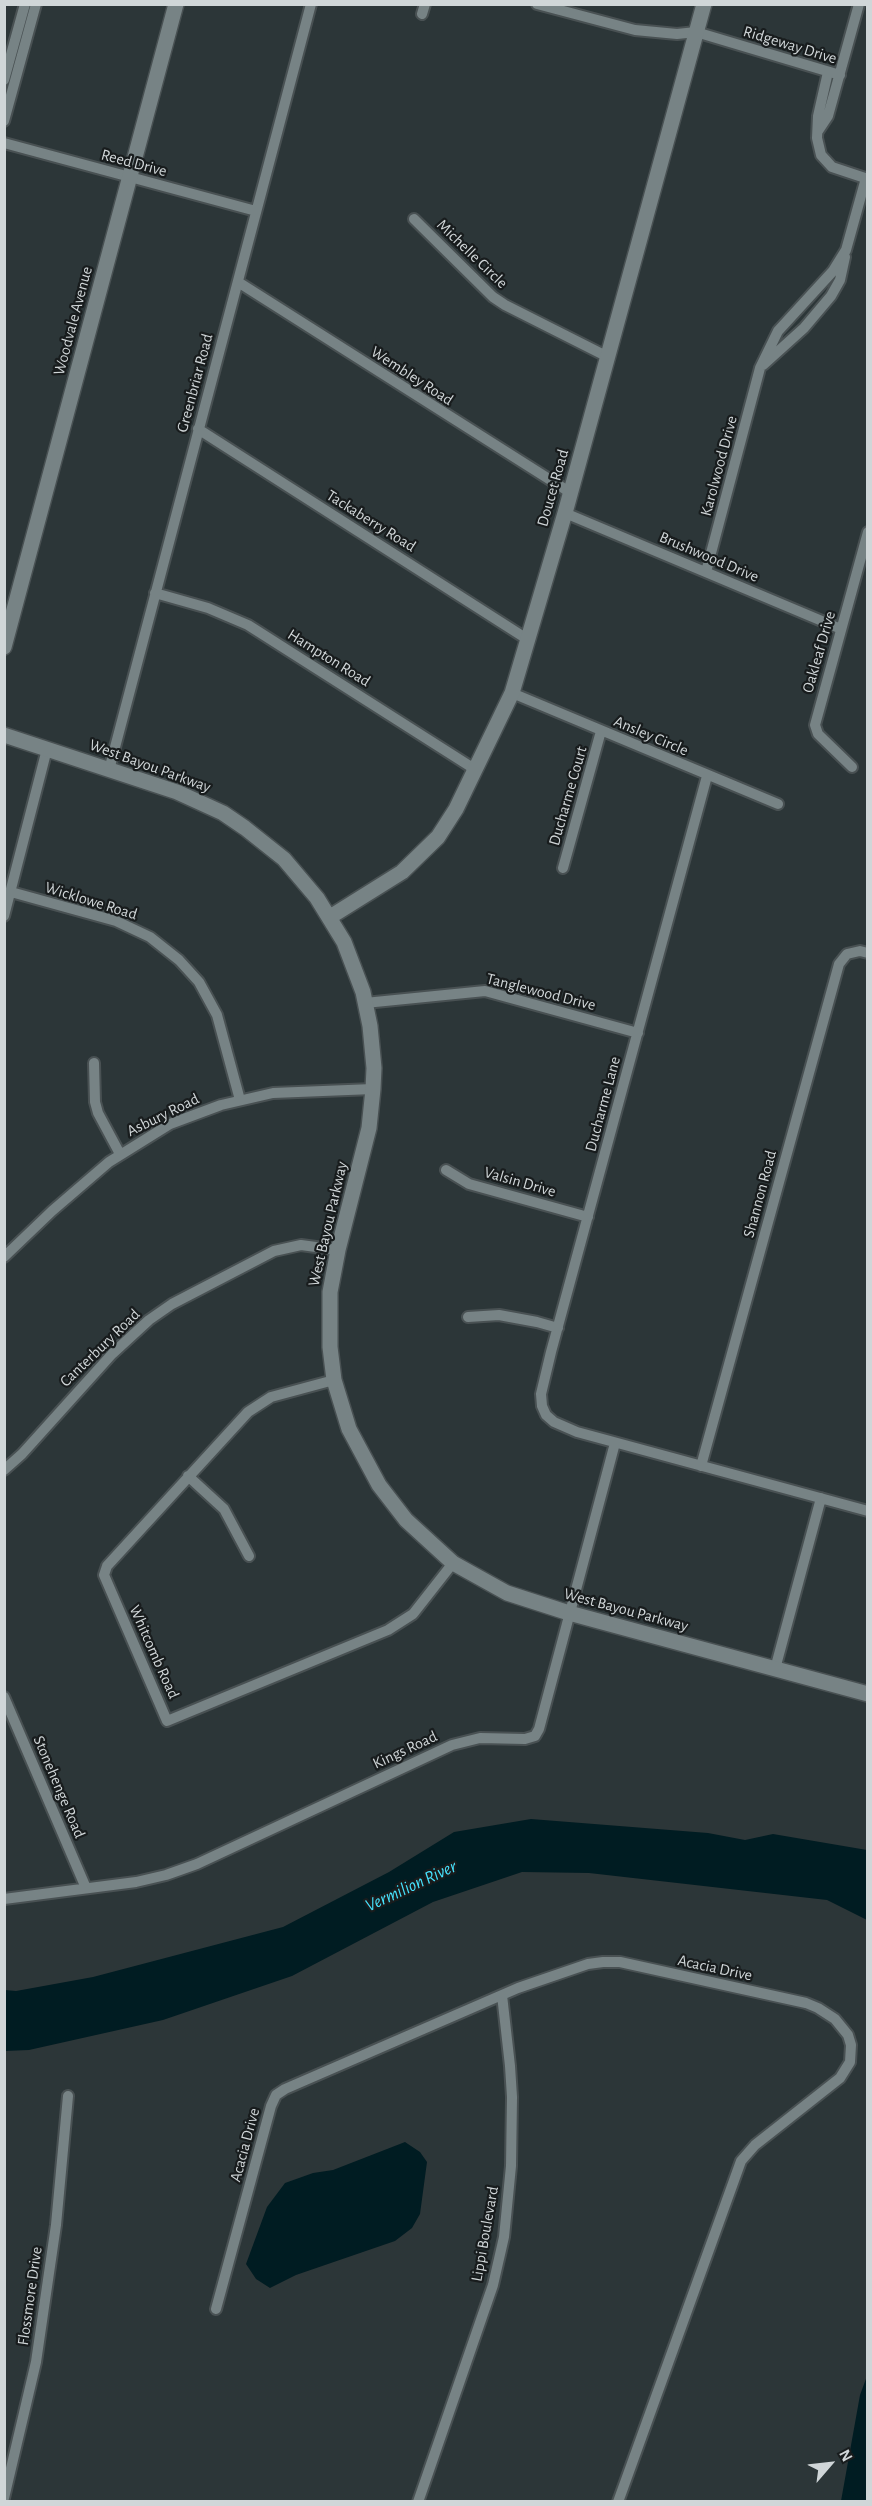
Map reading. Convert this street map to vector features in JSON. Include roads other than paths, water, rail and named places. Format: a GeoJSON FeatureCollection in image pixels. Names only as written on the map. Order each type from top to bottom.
{"type":"FeatureCollection","features":[{"type":"Feature","properties":{"kind":"street"},"geometry":{"type":"LineString","coordinates":[[4,120],[22,34],[25,4]]}},
{"type":"Feature","properties":{"kind":"street"},"geometry":{"type":"LineString","coordinates":[[4,80],[36,4]]}},
{"type":"Feature","properties":{"kind":"street","name":"Woodvale Avenue"},"geometry":{"type":"LineString","coordinates":[[4,647],[176,4]]}},
{"type":"Feature","properties":{"kind":"street","name":"Greenbriar Road"},"geometry":{"type":"LineString","coordinates":[[109,770],[311,4]]}},
{"type":"Feature","properties":{"kind":"street","name":"Ridgeway Drive"},"geometry":{"type":"LineString","coordinates":[[537,4],[635,30],[696,32],[840,75],[859,4]]}},
{"type":"Feature","properties":{"kind":"street","name":"Doucet Road"},"geometry":{"type":"LineString","coordinates":[[330,917],[402,872],[427,850],[456,809],[512,693],[571,493],[704,4]]}},
{"type":"Feature","properties":{"kind":"street"},"geometry":{"type":"LineString","coordinates":[[828,72],[818,116],[818,147],[826,162],[840,171],[867,179]]}},
{"type":"Feature","properties":{"kind":"street"},"geometry":{"type":"LineString","coordinates":[[818,131],[828,116],[840,75]]}},
{"type":"Feature","properties":{"kind":"street","name":"Reed Drive"},"geometry":{"type":"LineString","coordinates":[[4,143],[256,211]]}},
{"type":"Feature","properties":{"kind":"street","name":"Karolwood Drive"},"geometry":{"type":"LineString","coordinates":[[760,368],[804,328],[831,296],[843,273],[846,250],[867,179]]}},
{"type":"Feature","properties":{"kind":"street","name":"Michelle Circle"},"geometry":{"type":"LineString","coordinates":[[414,219],[493,297],[504,305],[608,357]]}},
{"type":"Feature","properties":{"kind":"street","name":"Karolwood Drive"},"geometry":{"type":"LineString","coordinates":[[706,572],[760,368],[778,331],[833,272],[846,250]]}},
{"type":"Feature","properties":{"kind":"street","name":"Wembley Road"},"geometry":{"type":"LineString","coordinates":[[238,282],[571,493]]}},
{"type":"Feature","properties":{"kind":"street","name":"Tackaberry Road"},"geometry":{"type":"LineString","coordinates":[[198,429],[528,639]]}},
{"type":"Feature","properties":{"kind":"street","name":"Brushwood Drive"},"geometry":{"type":"LineString","coordinates":[[565,513],[841,629]]}},
{"type":"Feature","properties":{"kind":"street","name":"Oakleaf Drive"},"geometry":{"type":"LineString","coordinates":[[852,767],[834,753],[818,734],[815,725],[867,532]]}},
{"type":"Feature","properties":{"kind":"street","name":"Hampton Road"},"geometry":{"type":"LineString","coordinates":[[155,593],[208,608],[248,625],[476,770]]}},
{"type":"Feature","properties":{"kind":"street","name":"Ansley Circle"},"geometry":{"type":"LineString","coordinates":[[512,693],[778,804]]}},
{"type":"Feature","properties":{"kind":"street","name":"Ducharme Court"},"geometry":{"type":"LineString","coordinates":[[563,868],[601,732]]}},
{"type":"Feature","properties":{"kind":"street","name":"West Bayou Parkway"},"geometry":{"type":"LineString","coordinates":[[4,735],[199,801],[245,828],[284,859],[330,917],[353,963],[365,1003],[373,1049],[373,1089],[369,1128],[338,1250],[329,1308],[334,1380],[349,1429],[379,1485],[406,1520],[453,1563],[507,1593],[569,1613],[867,1694]]}},
{"type":"Feature","properties":{"kind":"street"},"geometry":{"type":"LineString","coordinates":[[4,916],[47,749]]}},
{"type":"Feature","properties":{"kind":"street","name":"Ducharme Lane"},"geometry":{"type":"LineString","coordinates":[[615,1443],[568,1429],[550,1419],[543,1411],[542,1388],[707,776]]}},
{"type":"Feature","properties":{"kind":"street","name":"Wicklowe Road"},"geometry":{"type":"LineString","coordinates":[[11,892],[116,921],[150,937],[179,960],[199,982],[217,1015],[240,1100]]}},
{"type":"Feature","properties":{"kind":"street","name":"Shannon Road"},"geometry":{"type":"LineString","coordinates":[[701,1466],[839,964],[846,954],[853,951],[867,952]]}},
{"type":"Feature","properties":{"kind":"street","name":"Tanglewood Drive"},"geometry":{"type":"LineString","coordinates":[[365,1003],[485,991],[638,1033]]}},
{"type":"Feature","properties":{"kind":"street"},"geometry":{"type":"LineString","coordinates":[[94,1063],[95,1101],[98,1113],[120,1154]]}},
{"type":"Feature","properties":{"kind":"street","name":"Asbury Road"},"geometry":{"type":"LineString","coordinates":[[4,1257],[52,1211],[120,1154],[155,1132],[183,1119],[240,1100],[297,1091],[373,1089]]}},
{"type":"Feature","properties":{"kind":"street","name":"Valsin Drive"},"geometry":{"type":"LineString","coordinates":[[446,1170],[469,1184],[588,1217]]}},
{"type":"Feature","properties":{"kind":"street","name":"Canterbury Road"},"geometry":{"type":"LineString","coordinates":[[4,1470],[22,1454],[112,1354],[172,1304],[274,1251],[301,1245],[338,1250]]}},
{"type":"Feature","properties":{"kind":"street"},"geometry":{"type":"LineString","coordinates":[[468,1317],[499,1315],[558,1328]]}},
{"type":"Feature","properties":{"kind":"street","name":"Whitcomb Road"},"geometry":{"type":"LineString","coordinates":[[334,1380],[284,1393],[259,1404],[238,1421],[107,1566],[104,1575],[167,1721],[396,1626],[425,1602],[453,1563]]}},
{"type":"Feature","properties":{"kind":"street"},"geometry":{"type":"LineString","coordinates":[[615,1443],[867,1511]]}},
{"type":"Feature","properties":{"kind":"street","name":"Kings Road"},"geometry":{"type":"LineString","coordinates":[[4,1899],[144,1881],[178,1871],[452,1745],[490,1737],[532,1738],[539,1729],[615,1443]]}},
{"type":"Feature","properties":{"kind":"street"},"geometry":{"type":"LineString","coordinates":[[188,1476],[224,1509],[249,1556]]}},
{"type":"Feature","properties":{"kind":"street"},"geometry":{"type":"LineString","coordinates":[[775,1669],[821,1498]]}},
{"type":"Feature","properties":{"kind":"street","name":"Stonehenge Road"},"geometry":{"type":"LineString","coordinates":[[4,1697],[86,1888]]}},
{"type":"Feature","properties":{"kind":"street","name":"Acacia Drive"},"geometry":{"type":"LineString","coordinates":[[216,2309],[276,2095],[285,2089],[502,1995],[588,1964],[620,1962],[806,2003],[827,2013],[843,2026],[851,2045],[849,2062],[840,2078],[755,2145],[741,2161],[618,2502]]}},
{"type":"Feature","properties":{"kind":"street","name":"Lippi Boulevard"},"geometry":{"type":"LineString","coordinates":[[418,2502],[493,2285],[504,2237],[511,2166],[512,2113],[510,2066],[502,1995]]}},
{"type":"Feature","properties":{"kind":"street","name":"Flossmore Drive"},"geometry":{"type":"LineString","coordinates":[[4,2498],[27,2407],[38,2351],[56,2224],[68,2096]]}},
{"type":"Feature","properties":{"kind":"water","name":"Vermilion River"},"geometry":{"type":"Polygon","coordinates":[[[531,1819],[708,1833],[745,1840],[773,1834],[867,1850],[867,1920],[827,1900],[589,1873],[522,1872],[433,1902],[292,1976],[163,2020],[29,2050],[5,2051],[5,1990],[16,1991],[93,1977],[283,1927],[389,1872],[454,1832],[531,1819]]]}},
{"type":"Feature","properties":{"kind":"water"},"geometry":{"type":"Polygon","coordinates":[[[405,2142],[420,2152],[427,2162],[420,2214],[412,2228],[395,2241],[296,2275],[270,2288],[256,2279],[246,2264],[267,2207],[285,2183],[313,2173],[333,2170],[405,2142]]]}},
{"type":"Feature","properties":{"kind":"water"},"geometry":{"type":"Polygon","coordinates":[[[867,2376],[867,2501],[841,2501],[860,2395],[867,2376]]]}}]}
